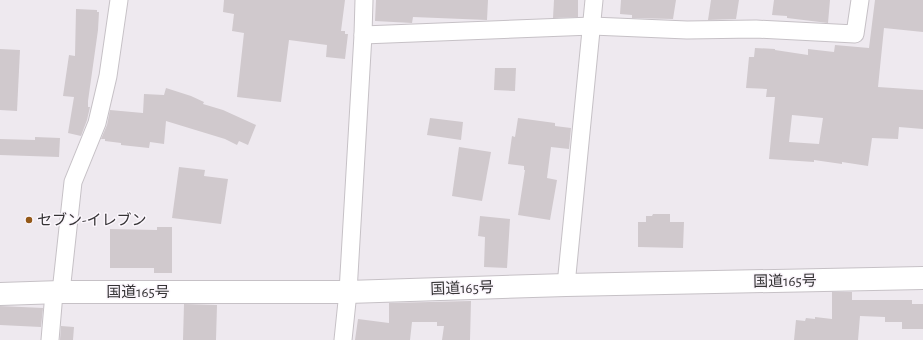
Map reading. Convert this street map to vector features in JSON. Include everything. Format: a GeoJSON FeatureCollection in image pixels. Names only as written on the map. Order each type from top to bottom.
{"type":"FeatureCollection","features":[{"type":"Feature","properties":{"kind":"highway","name":"国道165号"},"geometry":{"type":"LineString","coordinates":[[0,294],[58,292],[348,292],[566,285],[923,278]]}},
{"type":"Feature","properties":{"kind":"street"},"geometry":{"type":"LineString","coordinates":[[50,340],[73,182],[97,123],[108,76],[119,0]]}},
{"type":"Feature","properties":{"kind":"street"},"geometry":{"type":"LineString","coordinates":[[343,340],[348,292],[364,0]]}},
{"type":"Feature","properties":{"kind":"street"},"geometry":{"type":"LineString","coordinates":[[566,285],[594,0]]}},
{"type":"Feature","properties":{"kind":"street"},"geometry":{"type":"LineString","coordinates":[[363,35],[592,26],[687,30],[756,29],[855,34],[860,0]]}},
{"type":"Feature","properties":{"kind":"building"},"geometry":{"type":"Polygon","coordinates":[[[224,0],[345,0],[341,31],[345,31],[345,34],[348,34],[345,59],[326,57],[327,45],[289,40],[281,102],[237,97],[244,33],[232,31],[234,14],[223,12],[224,0]]]}},
{"type":"Feature","properties":{"kind":"building"},"geometry":{"type":"Polygon","coordinates":[[[376,0],[488,0],[487,20],[413,17],[412,23],[375,21],[376,0]]]}},
{"type":"Feature","properties":{"kind":"building"},"geometry":{"type":"Polygon","coordinates":[[[554,0],[578,0],[578,17],[553,18],[554,0]]]}},
{"type":"Feature","properties":{"kind":"building"},"geometry":{"type":"Polygon","coordinates":[[[621,0],[676,0],[673,19],[632,18],[632,15],[620,14],[621,0]]]}},
{"type":"Feature","properties":{"kind":"building"},"geometry":{"type":"Polygon","coordinates":[[[711,0],[739,0],[736,19],[708,20],[711,0]]]}},
{"type":"Feature","properties":{"kind":"building"},"geometry":{"type":"Polygon","coordinates":[[[774,0],[830,0],[828,23],[772,15],[774,0]]]}},
{"type":"Feature","properties":{"kind":"building"},"geometry":{"type":"Polygon","coordinates":[[[875,0],[923,0],[923,32],[884,28],[878,87],[923,90],[923,129],[899,127],[898,139],[872,138],[868,166],[814,160],[814,162],[769,159],[775,97],[766,97],[767,89],[746,88],[749,57],[754,57],[755,48],[775,49],[808,55],[808,49],[834,52],[835,45],[869,48],[875,0]],[[792,115],[789,142],[819,144],[823,118],[792,115]]]}},
{"type":"Feature","properties":{"kind":"building"},"geometry":{"type":"Polygon","coordinates":[[[76,9],[97,10],[97,12],[99,12],[98,30],[88,101],[88,107],[90,107],[81,136],[68,133],[74,97],[63,96],[69,55],[75,56],[76,9]]]}},
{"type":"Feature","properties":{"kind":"building"},"geometry":{"type":"Polygon","coordinates":[[[0,49],[20,50],[17,111],[0,110],[0,49]]]}},
{"type":"Feature","properties":{"kind":"building"},"geometry":{"type":"Polygon","coordinates":[[[495,68],[516,68],[515,91],[494,90],[495,68]]]}},
{"type":"Feature","properties":{"kind":"building"},"geometry":{"type":"Polygon","coordinates":[[[166,88],[191,96],[204,102],[203,104],[223,110],[256,125],[248,145],[239,141],[237,145],[225,139],[166,121],[164,144],[150,142],[149,148],[121,145],[121,143],[101,139],[107,125],[110,110],[143,113],[144,94],[164,95],[166,88]]]}},
{"type":"Feature","properties":{"kind":"building"},"geometry":{"type":"Polygon","coordinates":[[[430,118],[463,122],[461,140],[427,135],[430,118]]]}},
{"type":"Feature","properties":{"kind":"building"},"geometry":{"type":"Polygon","coordinates":[[[518,118],[555,123],[555,126],[571,128],[569,149],[551,147],[547,178],[557,180],[550,220],[518,215],[525,170],[524,166],[508,164],[512,136],[515,137],[518,118]]]}},
{"type":"Feature","properties":{"kind":"building"},"geometry":{"type":"Polygon","coordinates":[[[35,137],[60,138],[59,157],[0,155],[0,139],[35,140],[35,137]]]}},
{"type":"Feature","properties":{"kind":"building"},"geometry":{"type":"Polygon","coordinates":[[[459,147],[491,152],[482,201],[452,196],[459,147]]]}},
{"type":"Feature","properties":{"kind":"building"},"geometry":{"type":"Polygon","coordinates":[[[179,167],[205,170],[204,176],[228,179],[221,224],[172,218],[179,167]]]}},
{"type":"Feature","properties":{"kind":"building"},"geometry":{"type":"Polygon","coordinates":[[[653,214],[670,214],[670,222],[684,222],[683,248],[638,247],[638,222],[646,222],[646,216],[652,216],[653,214]]]}},
{"type":"Feature","properties":{"kind":"building"},"geometry":{"type":"Polygon","coordinates":[[[480,216],[510,219],[507,268],[484,267],[485,237],[478,236],[480,216]]]}},
{"type":"Feature","properties":{"kind":"building"},"geometry":{"type":"Polygon","coordinates":[[[157,227],[172,227],[172,273],[154,273],[154,268],[110,268],[110,229],[157,230],[157,227]]]}},
{"type":"Feature","properties":{"kind":"building"},"geometry":{"type":"Polygon","coordinates":[[[832,292],[852,292],[852,300],[912,300],[912,304],[923,304],[923,329],[902,329],[902,322],[885,322],[885,317],[860,316],[858,340],[794,340],[796,320],[805,321],[806,318],[815,319],[815,317],[832,319],[832,292]]]}},
{"type":"Feature","properties":{"kind":"building"},"geometry":{"type":"Polygon","coordinates":[[[471,301],[470,340],[442,340],[444,326],[437,326],[437,322],[412,322],[410,340],[355,340],[358,319],[389,323],[389,303],[471,301]]]}},
{"type":"Feature","properties":{"kind":"building"},"geometry":{"type":"Polygon","coordinates":[[[184,304],[217,305],[216,340],[183,340],[184,304]]]}},
{"type":"Feature","properties":{"kind":"building"},"geometry":{"type":"Polygon","coordinates":[[[0,306],[43,308],[41,327],[0,325],[0,306]]]}},
{"type":"Feature","properties":{"kind":"building"},"geometry":{"type":"Polygon","coordinates":[[[61,326],[74,327],[73,340],[60,340],[61,326]]]}},
{"type":"Feature","properties":{"kind":"place","name":"セブン-イレブン"},"geometry":{"type":"Point","coordinates":[29,220]}}]}
